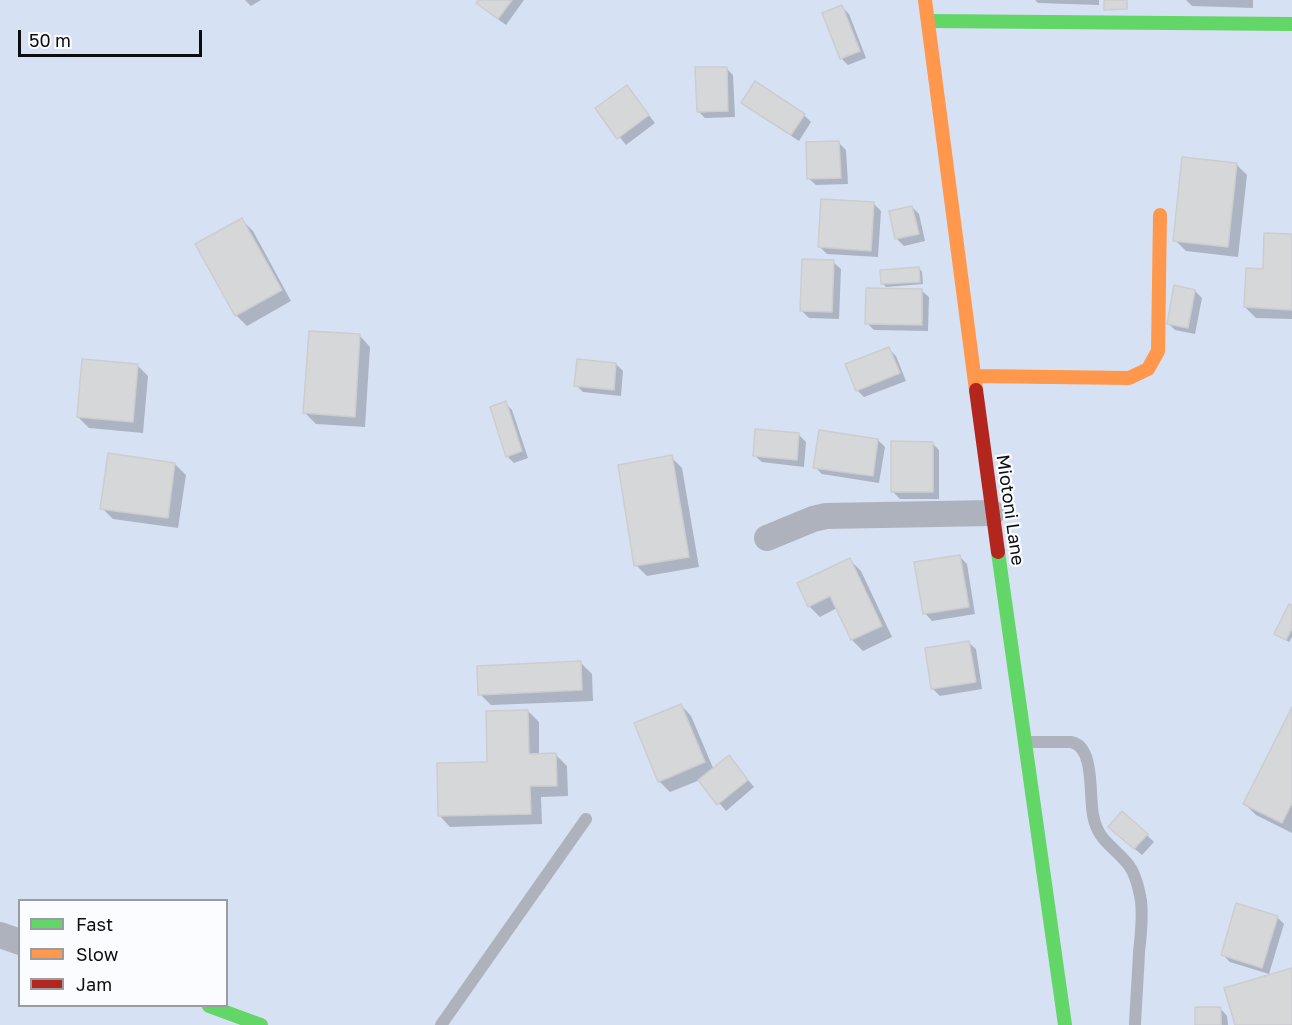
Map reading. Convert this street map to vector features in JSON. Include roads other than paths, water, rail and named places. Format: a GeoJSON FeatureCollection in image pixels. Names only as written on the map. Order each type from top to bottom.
{"type":"FeatureCollection","features":[{"type":"Feature","properties":{"kind":"street","name":"Miotoni Lane"},"geometry":{"type":"LineString","coordinates":[[925,0],[992,513],[1065,1025]]}},
{"type":"Feature","properties":{"kind":"street"},"geometry":{"type":"LineString","coordinates":[[927,21],[1292,24]]}},
{"type":"Feature","properties":{"kind":"street"},"geometry":{"type":"LineString","coordinates":[[975,376],[1129,378],[1152,367],[1158,351],[1160,216]]}},
{"type":"Feature","properties":{"kind":"street"},"geometry":{"type":"LineString","coordinates":[[767,538],[795,525],[826,516],[992,513]]}},
{"type":"Feature","properties":{"kind":"street"},"geometry":{"type":"LineString","coordinates":[[0,935],[18,941]]}},
{"type":"Feature","properties":{"kind":"street"},"geometry":{"type":"LineString","coordinates":[[214,1007],[261,1025]]}},
{"type":"Feature","properties":{"kind":"lane"},"geometry":{"type":"LineString","coordinates":[[1024,742],[1071,742],[1078,743],[1083,749],[1087,758],[1093,814],[1098,833],[1128,864],[1137,882],[1141,901],[1141,924],[1135,1025]]}},
{"type":"Feature","properties":{"kind":"lane"},"geometry":{"type":"LineString","coordinates":[[441,1025],[586,819]]}}]}
